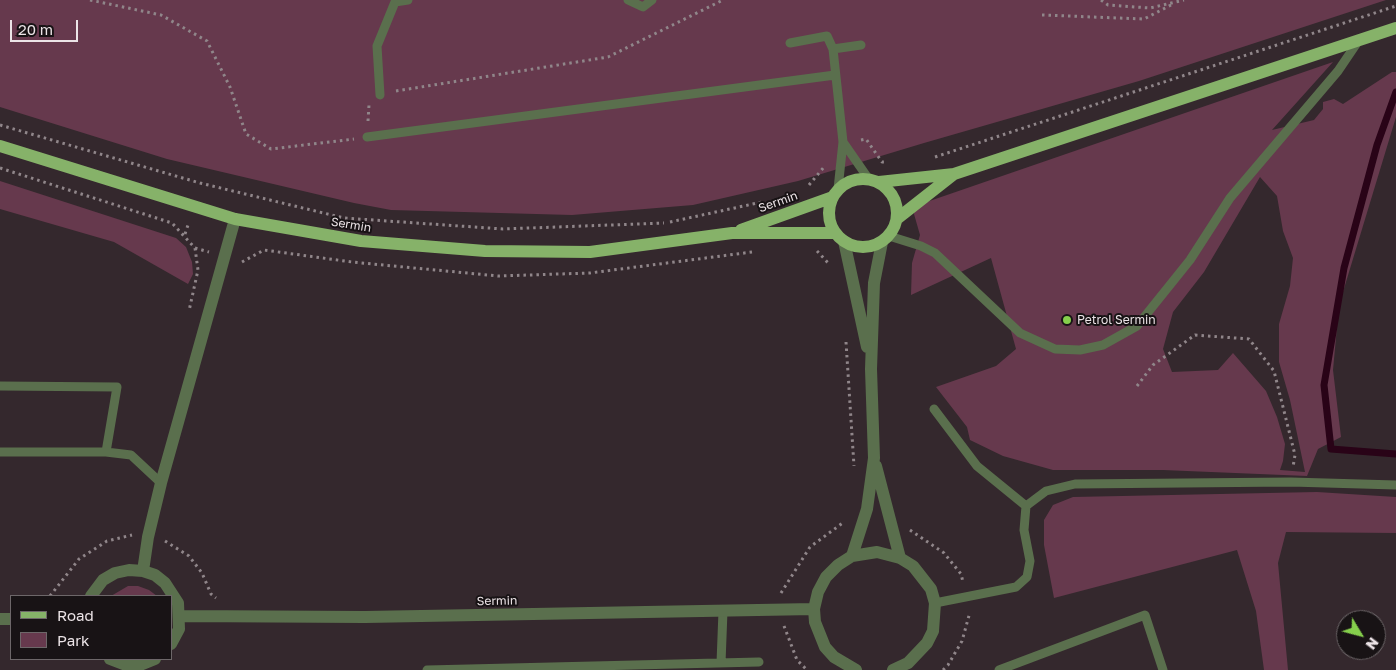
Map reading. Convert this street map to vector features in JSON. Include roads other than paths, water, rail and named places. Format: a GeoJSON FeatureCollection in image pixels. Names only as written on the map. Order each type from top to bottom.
{"type":"FeatureCollection","features":[{"type":"Feature","properties":{"kind":"main road"},"geometry":{"type":"LineString","coordinates":[[954,174],[898,218],[885,239],[865,247],[854,246],[840,237],[829,215],[835,193],[846,183],[857,179],[873,180],[954,174],[1396,28]]}},
{"type":"Feature","properties":{"kind":"main road","name":"Sermin"},"geometry":{"type":"LineString","coordinates":[[0,146],[235,219],[361,241],[484,251],[590,252],[732,233],[840,237]]}},
{"type":"Feature","properties":{"kind":"main road"},"geometry":{"type":"LineString","coordinates":[[873,180],[888,188],[894,198],[898,218]]}},
{"type":"Feature","properties":{"kind":"main road","name":"Sermin"},"geometry":{"type":"LineString","coordinates":[[732,233],[835,193]]}},
{"type":"Feature","properties":{"kind":"street"},"geometry":{"type":"LineString","coordinates":[[143,571],[148,537],[162,483],[235,219]]}},
{"type":"Feature","properties":{"kind":"street"},"geometry":{"type":"LineString","coordinates":[[840,237],[871,369]]}},
{"type":"Feature","properties":{"kind":"street"},"geometry":{"type":"LineString","coordinates":[[852,556],[867,509],[874,458],[871,369],[874,283],[885,239]]}},
{"type":"Feature","properties":{"kind":"street"},"geometry":{"type":"LineString","coordinates":[[874,458],[900,558]]}},
{"type":"Feature","properties":{"kind":"street"},"geometry":{"type":"LineString","coordinates":[[856,670],[834,657],[825,647],[815,622],[814,609],[818,592],[826,577],[838,565],[852,556],[877,552],[900,558],[913,566],[923,576],[931,589],[935,603],[932,631],[927,643],[913,659],[895,670]]}},
{"type":"Feature","properties":{"kind":"street"},"geometry":{"type":"LineString","coordinates":[[92,595],[103,580],[115,573],[129,570],[143,571],[155,575],[169,587],[178,603],[180,616],[178,629],[172,642]]}},
{"type":"Feature","properties":{"kind":"street","name":"Sermin"},"geometry":{"type":"LineString","coordinates":[[180,616],[365,617],[814,609]]}},
{"type":"Feature","properties":{"kind":"street"},"geometry":{"type":"LineString","coordinates":[[112,660],[126,667],[140,665],[152,660]]}},
{"type":"Feature","properties":{"kind":"lane"},"geometry":{"type":"LineString","coordinates":[[380,95],[377,46],[395,2],[408,0]]}},
{"type":"Feature","properties":{"kind":"lane"},"geometry":{"type":"LineString","coordinates":[[628,0],[642,7],[652,0]]}},
{"type":"Feature","properties":{"kind":"lane"},"geometry":{"type":"LineString","coordinates":[[790,43],[827,36],[833,49],[843,142],[835,193]]}},
{"type":"Feature","properties":{"kind":"lane"},"geometry":{"type":"LineString","coordinates":[[885,239],[921,246],[935,254],[1020,334],[1055,348],[1080,350],[1103,345],[1137,326],[1190,260],[1230,198],[1338,71],[1360,40]]}},
{"type":"Feature","properties":{"kind":"lane"},"geometry":{"type":"LineString","coordinates":[[833,49],[861,45]]}},
{"type":"Feature","properties":{"kind":"lane"},"geometry":{"type":"LineString","coordinates":[[367,137],[835,75]]}},
{"type":"Feature","properties":{"kind":"lane"},"geometry":{"type":"LineString","coordinates":[[843,142],[873,180]]}},
{"type":"Feature","properties":{"kind":"lane"},"geometry":{"type":"LineString","coordinates":[[0,386],[117,387],[106,452]]}},
{"type":"Feature","properties":{"kind":"lane"},"geometry":{"type":"LineString","coordinates":[[934,409],[977,466],[1026,506]]}},
{"type":"Feature","properties":{"kind":"lane"},"geometry":{"type":"LineString","coordinates":[[0,452],[106,452],[130,455],[162,483]]}},
{"type":"Feature","properties":{"kind":"lane"},"geometry":{"type":"LineString","coordinates":[[935,603],[1016,587],[1027,577],[1030,561],[1024,530],[1026,506],[1046,491],[1075,484],[1291,482],[1396,485]]}},
{"type":"Feature","properties":{"kind":"lane"},"geometry":{"type":"LineString","coordinates":[[720,662],[723,611]]}},
{"type":"Feature","properties":{"kind":"lane"},"geometry":{"type":"LineString","coordinates":[[999,670],[1145,615],[1163,670]]}},
{"type":"Feature","properties":{"kind":"lane"},"geometry":{"type":"LineString","coordinates":[[427,670],[759,662]]}},
{"type":"Feature","properties":{"kind":"waterway"},"geometry":{"type":"LineString","coordinates":[[1396,92],[1377,145],[1344,268],[1324,385],[1331,449],[1396,454]]}},
{"type":"Feature","properties":{"kind":"place","name":"Petrol Sermin"},"geometry":{"type":"Point","coordinates":[1067,320]}}]}
